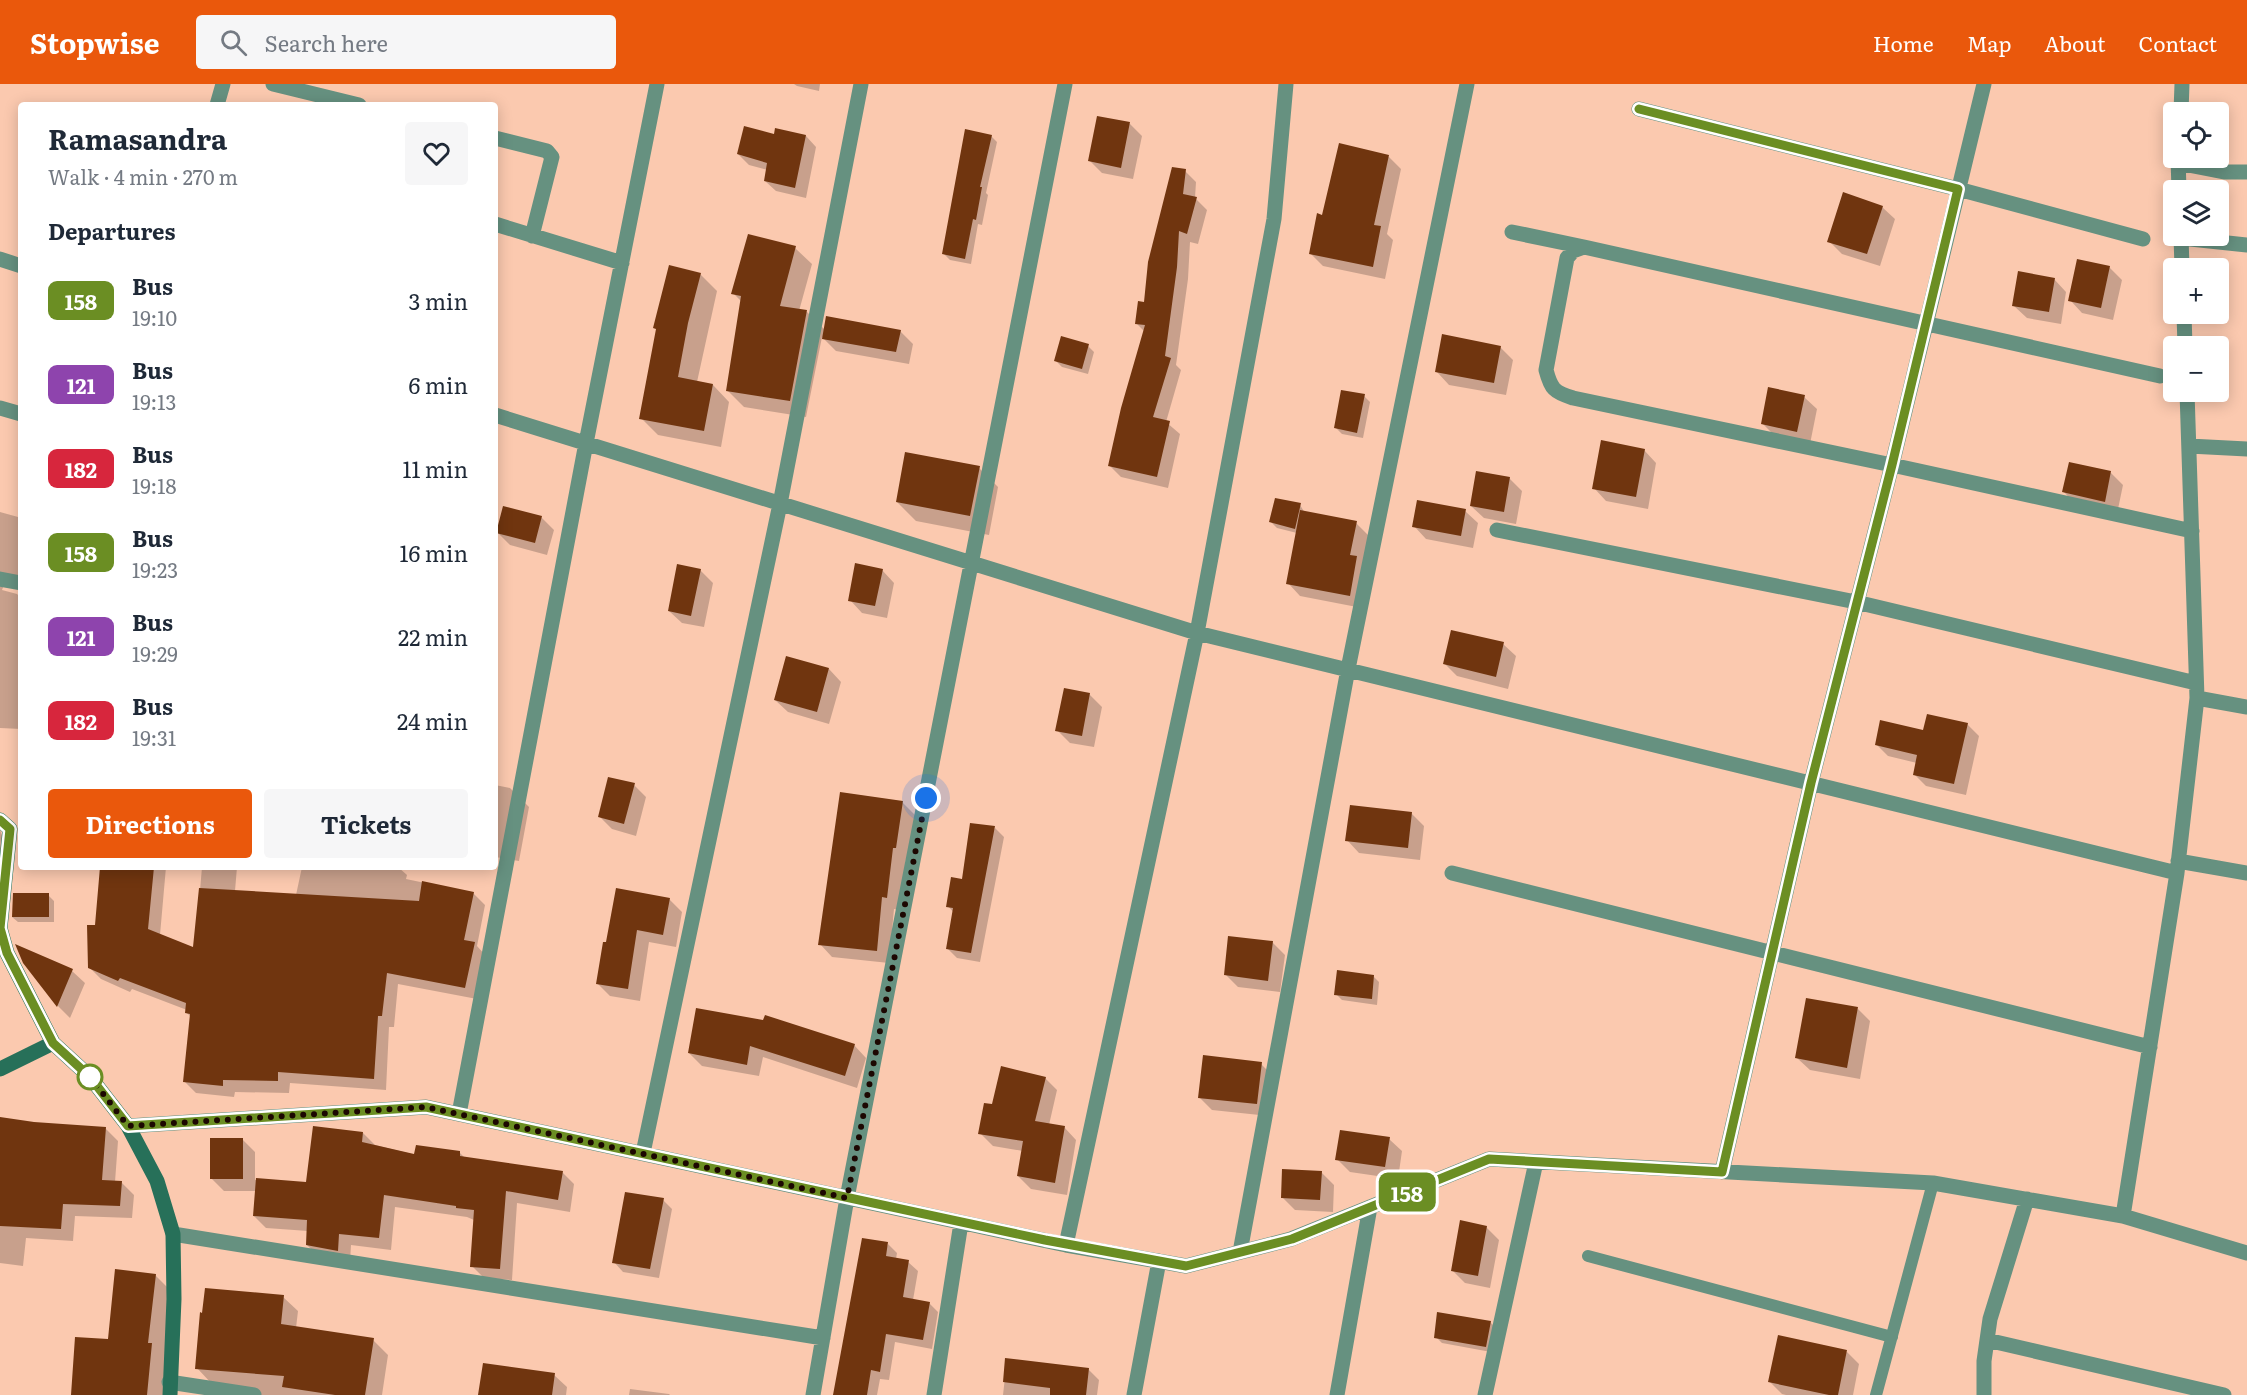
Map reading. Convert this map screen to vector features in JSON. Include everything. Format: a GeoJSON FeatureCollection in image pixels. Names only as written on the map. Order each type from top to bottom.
{"type":"FeatureCollection","features":[{"type":"Feature","properties":{"kind":"street"},"geometry":{"type":"LineString","coordinates":[[219,102],[223,84]]}},
{"type":"Feature","properties":{"kind":"street"},"geometry":{"type":"LineString","coordinates":[[273,84],[347,102]]}},
{"type":"Feature","properties":{"kind":"street"},"geometry":{"type":"LineString","coordinates":[[459,1114],[586,443],[657,84]]}},
{"type":"Feature","properties":{"kind":"street"},"geometry":{"type":"LineString","coordinates":[[643,1154],[780,504],[861,84]]}},
{"type":"Feature","properties":{"kind":"street"},"geometry":{"type":"LineString","coordinates":[[813,1395],[847,1198],[1065,84]]}},
{"type":"Feature","properties":{"kind":"street"},"geometry":{"type":"LineString","coordinates":[[1066,1245],[1197,633],[1274,219],[1286,84]]}},
{"type":"Feature","properties":{"kind":"street"},"geometry":{"type":"LineString","coordinates":[[1240,1252],[1348,669],[1467,84]]}},
{"type":"Feature","properties":{"kind":"street"},"geometry":{"type":"LineString","coordinates":[[1722,1172],[1811,783],[1892,465],[1984,84]]}},
{"type":"Feature","properties":{"kind":"street"},"geometry":{"type":"LineString","coordinates":[[2181,102],[2182,84]]}},
{"type":"Feature","properties":{"kind":"street"},"geometry":{"type":"LineString","coordinates":[[1639,109],[1958,189],[2143,239]]}},
{"type":"Feature","properties":{"kind":"street"},"geometry":{"type":"LineString","coordinates":[[498,139],[547,152],[552,157],[532,236]]}},
{"type":"Feature","properties":{"kind":"street"},"geometry":{"type":"LineString","coordinates":[[2209,168],[2224,172],[2247,172]]}},
{"type":"Feature","properties":{"kind":"street"},"geometry":{"type":"LineString","coordinates":[[498,226],[622,262]]}},
{"type":"Feature","properties":{"kind":"street"},"geometry":{"type":"LineString","coordinates":[[1512,232],[2160,376]]}},
{"type":"Feature","properties":{"kind":"street"},"geometry":{"type":"LineString","coordinates":[[2229,243],[2247,245]]}},
{"type":"Feature","properties":{"kind":"street"},"geometry":{"type":"LineString","coordinates":[[1584,247],[1573,251],[1567,258],[1546,370],[1557,393],[2192,531]]}},
{"type":"Feature","properties":{"kind":"street"},"geometry":{"type":"LineString","coordinates":[[0,259],[18,265]]}},
{"type":"Feature","properties":{"kind":"street"},"geometry":{"type":"LineString","coordinates":[[2123,1216],[2178,867],[2197,691],[2187,402]]}},
{"type":"Feature","properties":{"kind":"street"},"geometry":{"type":"LineString","coordinates":[[0,408],[18,413]]}},
{"type":"Feature","properties":{"kind":"street"},"geometry":{"type":"LineString","coordinates":[[498,416],[1197,633],[1811,783],[2178,867],[2247,873]]}},
{"type":"Feature","properties":{"kind":"street"},"geometry":{"type":"LineString","coordinates":[[2189,446],[2247,449]]}},
{"type":"Feature","properties":{"kind":"street"},"geometry":{"type":"LineString","coordinates":[[1497,530],[1856,602],[2197,691],[2247,707]]}},
{"type":"Feature","properties":{"kind":"street"},"geometry":{"type":"LineString","coordinates":[[0,579],[18,582]]}},
{"type":"Feature","properties":{"kind":"street"},"geometry":{"type":"LineString","coordinates":[[10,826],[0,928],[2,942],[53,1043],[90,1077],[128,1126],[157,1181],[173,1234],[174,1299],[170,1388],[254,1395]]}},
{"type":"Feature","properties":{"kind":"street"},"geometry":{"type":"LineString","coordinates":[[1452,873],[2150,1047]]}},
{"type":"Feature","properties":{"kind":"street"},"geometry":{"type":"LineString","coordinates":[[0,1069],[53,1043]]}},
{"type":"Feature","properties":{"kind":"street"},"geometry":{"type":"LineString","coordinates":[[128,1126],[426,1107],[1066,1245],[1186,1266],[1292,1239],[1489,1159],[1933,1183],[2123,1216],[2247,1253]]}},
{"type":"Feature","properties":{"kind":"street"},"geometry":{"type":"LineString","coordinates":[[1485,1395],[1536,1162]]}},
{"type":"Feature","properties":{"kind":"street"},"geometry":{"type":"LineString","coordinates":[[1984,1395],[1983,1361],[1990,1319],[2027,1199]]}},
{"type":"Feature","properties":{"kind":"street"},"geometry":{"type":"LineString","coordinates":[[1337,1395],[1370,1208]]}},
{"type":"Feature","properties":{"kind":"street"},"geometry":{"type":"LineString","coordinates":[[934,1395],[962,1223]]}},
{"type":"Feature","properties":{"kind":"street"},"geometry":{"type":"LineString","coordinates":[[173,1234],[823,1338]]}},
{"type":"Feature","properties":{"kind":"street"},"geometry":{"type":"LineString","coordinates":[[1134,1395],[1159,1261]]}},
{"type":"Feature","properties":{"kind":"street"},"geometry":{"type":"LineString","coordinates":[[1987,1340],[2224,1395]]}},
{"type":"Feature","properties":{"kind":"lane"},"geometry":{"type":"LineString","coordinates":[[1876,1395],[1933,1183]]}},
{"type":"Feature","properties":{"kind":"lane"},"geometry":{"type":"LineString","coordinates":[[1588,1256],[1892,1337]]}},
{"type":"Feature","properties":{"kind":"building"},"geometry":{"type":"Polygon","coordinates":[[[1097,116],[1130,122],[1121,168],[1088,161],[1097,116]]]}},
{"type":"Feature","properties":{"kind":"building"},"geometry":{"type":"Polygon","coordinates":[[[744,126],[774,134],[775,128],[806,135],[795,188],[764,181],[767,163],[737,154],[744,126]]]}},
{"type":"Feature","properties":{"kind":"building"},"geometry":{"type":"Polygon","coordinates":[[[965,129],[992,135],[980,187],[982,187],[976,220],[973,219],[965,259],[942,254],[965,129]]]}},
{"type":"Feature","properties":{"kind":"building"},"geometry":{"type":"Polygon","coordinates":[[[1339,143],[1389,155],[1374,225],[1381,226],[1373,267],[1309,254],[1317,213],[1322,215],[1339,143]]]}},
{"type":"Feature","properties":{"kind":"building"},"geometry":{"type":"Polygon","coordinates":[[[1172,167],[1186,169],[1183,194],[1197,197],[1187,234],[1179,231],[1177,267],[1165,356],[1171,358],[1153,417],[1170,421],[1157,477],[1108,466],[1121,408],[1145,325],[1135,324],[1138,301],[1144,302],[1148,262],[1172,167]]]}},
{"type":"Feature","properties":{"kind":"building"},"geometry":{"type":"Polygon","coordinates":[[[1843,192],[1883,206],[1867,254],[1827,242],[1843,192]]]}},
{"type":"Feature","properties":{"kind":"building"},"geometry":{"type":"Polygon","coordinates":[[[748,234],[796,246],[780,306],[807,310],[790,401],[726,391],[741,296],[731,294],[748,234]]]}},
{"type":"Feature","properties":{"kind":"building"},"geometry":{"type":"Polygon","coordinates":[[[2077,259],[2110,266],[2101,308],[2068,301],[2077,259]]]}},
{"type":"Feature","properties":{"kind":"building"},"geometry":{"type":"Polygon","coordinates":[[[669,265],[701,273],[688,323],[678,377],[713,384],[704,431],[639,419],[656,329],[653,328],[669,265]]]}},
{"type":"Feature","properties":{"kind":"building"},"geometry":{"type":"Polygon","coordinates":[[[2018,271],[2055,278],[2049,312],[2012,306],[2018,271]]]}},
{"type":"Feature","properties":{"kind":"building"},"geometry":{"type":"Polygon","coordinates":[[[826,316],[901,330],[896,352],[822,339],[826,316]]]}},
{"type":"Feature","properties":{"kind":"building"},"geometry":{"type":"Polygon","coordinates":[[[1442,334],[1501,346],[1494,383],[1435,372],[1442,334]]]}},
{"type":"Feature","properties":{"kind":"building"},"geometry":{"type":"Polygon","coordinates":[[[1061,336],[1089,344],[1082,369],[1054,361],[1061,336]]]}},
{"type":"Feature","properties":{"kind":"building"},"geometry":{"type":"Polygon","coordinates":[[[1768,387],[1805,395],[1797,432],[1761,424],[1768,387]]]}},
{"type":"Feature","properties":{"kind":"building"},"geometry":{"type":"Polygon","coordinates":[[[1341,390],[1365,394],[1357,433],[1334,428],[1341,390]]]}},
{"type":"Feature","properties":{"kind":"building"},"geometry":{"type":"Polygon","coordinates":[[[1601,440],[1645,449],[1636,497],[1592,489],[1601,440]]]}},
{"type":"Feature","properties":{"kind":"building"},"geometry":{"type":"Polygon","coordinates":[[[905,452],[980,466],[970,516],[896,502],[905,452]]]}},
{"type":"Feature","properties":{"kind":"building"},"geometry":{"type":"Polygon","coordinates":[[[2069,462],[2111,471],[2105,502],[2062,492],[2069,462]]]}},
{"type":"Feature","properties":{"kind":"building"},"geometry":{"type":"Polygon","coordinates":[[[1476,471],[1510,477],[1504,512],[1470,506],[1476,471]]]}},
{"type":"Feature","properties":{"kind":"building"},"geometry":{"type":"Polygon","coordinates":[[[1275,498],[1301,503],[1295,529],[1269,522],[1275,498]]]}},
{"type":"Feature","properties":{"kind":"building"},"geometry":{"type":"Polygon","coordinates":[[[1417,500],[1466,509],[1461,536],[1412,527],[1417,500]]]}},
{"type":"Feature","properties":{"kind":"building"},"geometry":{"type":"Polygon","coordinates":[[[503,506],[542,516],[535,543],[498,534],[503,506]]]}},
{"type":"Feature","properties":{"kind":"building"},"geometry":{"type":"Polygon","coordinates":[[[1300,510],[1357,521],[1350,555],[1357,556],[1350,596],[1286,584],[1300,510]]]}},
{"type":"Feature","properties":{"kind":"building"},"geometry":{"type":"Polygon","coordinates":[[[855,563],[883,569],[875,606],[848,601],[855,563]]]}},
{"type":"Feature","properties":{"kind":"building"},"geometry":{"type":"Polygon","coordinates":[[[677,564],[701,569],[691,616],[668,611],[677,564]]]}},
{"type":"Feature","properties":{"kind":"building"},"geometry":{"type":"Polygon","coordinates":[[[1451,630],[1504,642],[1496,677],[1443,664],[1451,630]]]}},
{"type":"Feature","properties":{"kind":"building"},"geometry":{"type":"Polygon","coordinates":[[[786,656],[829,668],[817,712],[774,700],[786,656]]]}},
{"type":"Feature","properties":{"kind":"building"},"geometry":{"type":"Polygon","coordinates":[[[1064,688],[1090,693],[1082,736],[1055,731],[1064,688]]]}},
{"type":"Feature","properties":{"kind":"building"},"geometry":{"type":"Polygon","coordinates":[[[1927,714],[1968,723],[1954,784],[1913,775],[1917,755],[1875,745],[1880,720],[1923,730],[1927,714]]]}},
{"type":"Feature","properties":{"kind":"building"},"geometry":{"type":"Polygon","coordinates":[[[608,777],[635,783],[624,824],[598,817],[608,777]]]}},
{"type":"Feature","properties":{"kind":"building"},"geometry":{"type":"Polygon","coordinates":[[[840,792],[903,801],[896,848],[893,848],[887,898],[882,897],[877,951],[818,945],[840,792]]]}},
{"type":"Feature","properties":{"kind":"building"},"geometry":{"type":"Polygon","coordinates":[[[1350,805],[1412,812],[1408,848],[1345,841],[1350,805]]]}},
{"type":"Feature","properties":{"kind":"building"},"geometry":{"type":"Polygon","coordinates":[[[970,823],[995,826],[971,953],[946,949],[953,908],[946,907],[951,877],[962,879],[970,823]]]}},
{"type":"Feature","properties":{"kind":"building"},"geometry":{"type":"Polygon","coordinates":[[[100,870],[154,870],[148,929],[193,947],[199,888],[419,901],[422,881],[474,892],[464,940],[475,942],[465,988],[387,973],[382,1016],[378,1016],[374,1079],[278,1072],[278,1081],[223,1080],[223,1086],[183,1082],[190,1014],[185,1013],[186,1003],[120,978],[118,981],[88,968],[87,925],[95,925],[100,870]]]}},
{"type":"Feature","properties":{"kind":"building"},"geometry":{"type":"Polygon","coordinates":[[[616,888],[670,898],[663,935],[637,930],[628,989],[596,984],[616,888]]]}},
{"type":"Feature","properties":{"kind":"building"},"geometry":{"type":"Polygon","coordinates":[[[13,893],[49,893],[49,917],[12,917],[13,893]]]}},
{"type":"Feature","properties":{"kind":"building"},"geometry":{"type":"Polygon","coordinates":[[[1228,936],[1273,941],[1268,981],[1224,975],[1228,936]]]}},
{"type":"Feature","properties":{"kind":"building"},"geometry":{"type":"Polygon","coordinates":[[[15,944],[73,969],[57,1007],[23,963],[15,944]]]}},
{"type":"Feature","properties":{"kind":"building"},"geometry":{"type":"Polygon","coordinates":[[[1337,970],[1374,975],[1372,999],[1334,995],[1337,970]]]}},
{"type":"Feature","properties":{"kind":"building"},"geometry":{"type":"Polygon","coordinates":[[[1806,998],[1858,1007],[1847,1068],[1795,1058],[1806,998]]]}},
{"type":"Feature","properties":{"kind":"building"},"geometry":{"type":"Polygon","coordinates":[[[696,1008],[763,1020],[765,1015],[855,1044],[845,1076],[750,1046],[747,1065],[688,1053],[696,1008]]]}},
{"type":"Feature","properties":{"kind":"building"},"geometry":{"type":"Polygon","coordinates":[[[1203,1055],[1262,1062],[1257,1104],[1198,1098],[1203,1055]]]}},
{"type":"Feature","properties":{"kind":"building"},"geometry":{"type":"Polygon","coordinates":[[[1001,1066],[1046,1077],[1035,1121],[1065,1126],[1055,1183],[1017,1176],[1023,1141],[978,1134],[984,1103],[992,1104],[1001,1066]]]}},
{"type":"Feature","properties":{"kind":"building"},"geometry":{"type":"Polygon","coordinates":[[[0,1117],[106,1127],[102,1180],[122,1181],[120,1206],[63,1204],[61,1229],[0,1226],[0,1117]]]}},
{"type":"Feature","properties":{"kind":"building"},"geometry":{"type":"Polygon","coordinates":[[[313,1126],[363,1132],[362,1142],[414,1154],[416,1145],[460,1151],[460,1156],[563,1171],[558,1200],[506,1191],[500,1269],[470,1267],[474,1210],[384,1195],[379,1238],[339,1234],[338,1251],[306,1245],[307,1220],[253,1216],[256,1178],[306,1182],[313,1126]]]}},
{"type":"Feature","properties":{"kind":"building"},"geometry":{"type":"Polygon","coordinates":[[[1340,1130],[1390,1137],[1385,1167],[1335,1160],[1340,1130]]]}},
{"type":"Feature","properties":{"kind":"building"},"geometry":{"type":"Polygon","coordinates":[[[210,1138],[243,1138],[243,1179],[210,1179],[210,1138]]]}},
{"type":"Feature","properties":{"kind":"building"},"geometry":{"type":"Polygon","coordinates":[[[1282,1169],[1322,1171],[1320,1200],[1281,1198],[1282,1169]]]}},
{"type":"Feature","properties":{"kind":"building"},"geometry":{"type":"Polygon","coordinates":[[[625,1192],[664,1198],[650,1269],[612,1263],[625,1192]]]}},
{"type":"Feature","properties":{"kind":"building"},"geometry":{"type":"Polygon","coordinates":[[[1460,1220],[1487,1226],[1478,1276],[1451,1271],[1460,1220]]]}},
{"type":"Feature","properties":{"kind":"building"},"geometry":{"type":"Polygon","coordinates":[[[862,1238],[888,1242],[886,1256],[909,1260],[903,1297],[930,1302],[923,1340],[886,1334],[880,1372],[871,1370],[867,1395],[833,1395],[862,1238]]]}},
{"type":"Feature","properties":{"kind":"building"},"geometry":{"type":"Polygon","coordinates":[[[115,1269],[156,1274],[148,1343],[152,1343],[147,1395],[71,1395],[75,1337],[108,1339],[115,1269]]]}},
{"type":"Feature","properties":{"kind":"building"},"geometry":{"type":"Polygon","coordinates":[[[205,1288],[284,1295],[281,1324],[374,1338],[365,1395],[335,1395],[282,1387],[284,1376],[195,1369],[200,1312],[202,1313],[205,1288]]]}},
{"type":"Feature","properties":{"kind":"building"},"geometry":{"type":"Polygon","coordinates":[[[1437,1312],[1491,1321],[1486,1347],[1434,1338],[1437,1312]]]}},
{"type":"Feature","properties":{"kind":"building"},"geometry":{"type":"Polygon","coordinates":[[[1778,1335],[1847,1350],[1838,1395],[1768,1382],[1778,1335]]]}},
{"type":"Feature","properties":{"kind":"building"},"geometry":{"type":"Polygon","coordinates":[[[1005,1358],[1089,1368],[1086,1395],[1050,1395],[1050,1388],[1003,1382],[1005,1358]]]}},
{"type":"Feature","properties":{"kind":"building"},"geometry":{"type":"Polygon","coordinates":[[[483,1363],[555,1373],[552,1395],[478,1395],[483,1363]]]}},
{"type":"Feature","properties":{"kind":"bus line","name":"158"},"geometry":{"type":"LineString","coordinates":[[0,820],[10,829],[0,928],[2,942],[53,1043],[90,1077],[128,1126],[426,1107],[1066,1245],[1186,1266],[1292,1239],[1489,1159],[1722,1172],[1811,783],[1892,465],[1958,189],[1639,109]]}},
{"type":"Feature","properties":{"kind":"route"},"geometry":{"type":"LineString","coordinates":[[90,1077],[128,1126],[426,1107],[847,1198],[926,798]]}}]}
